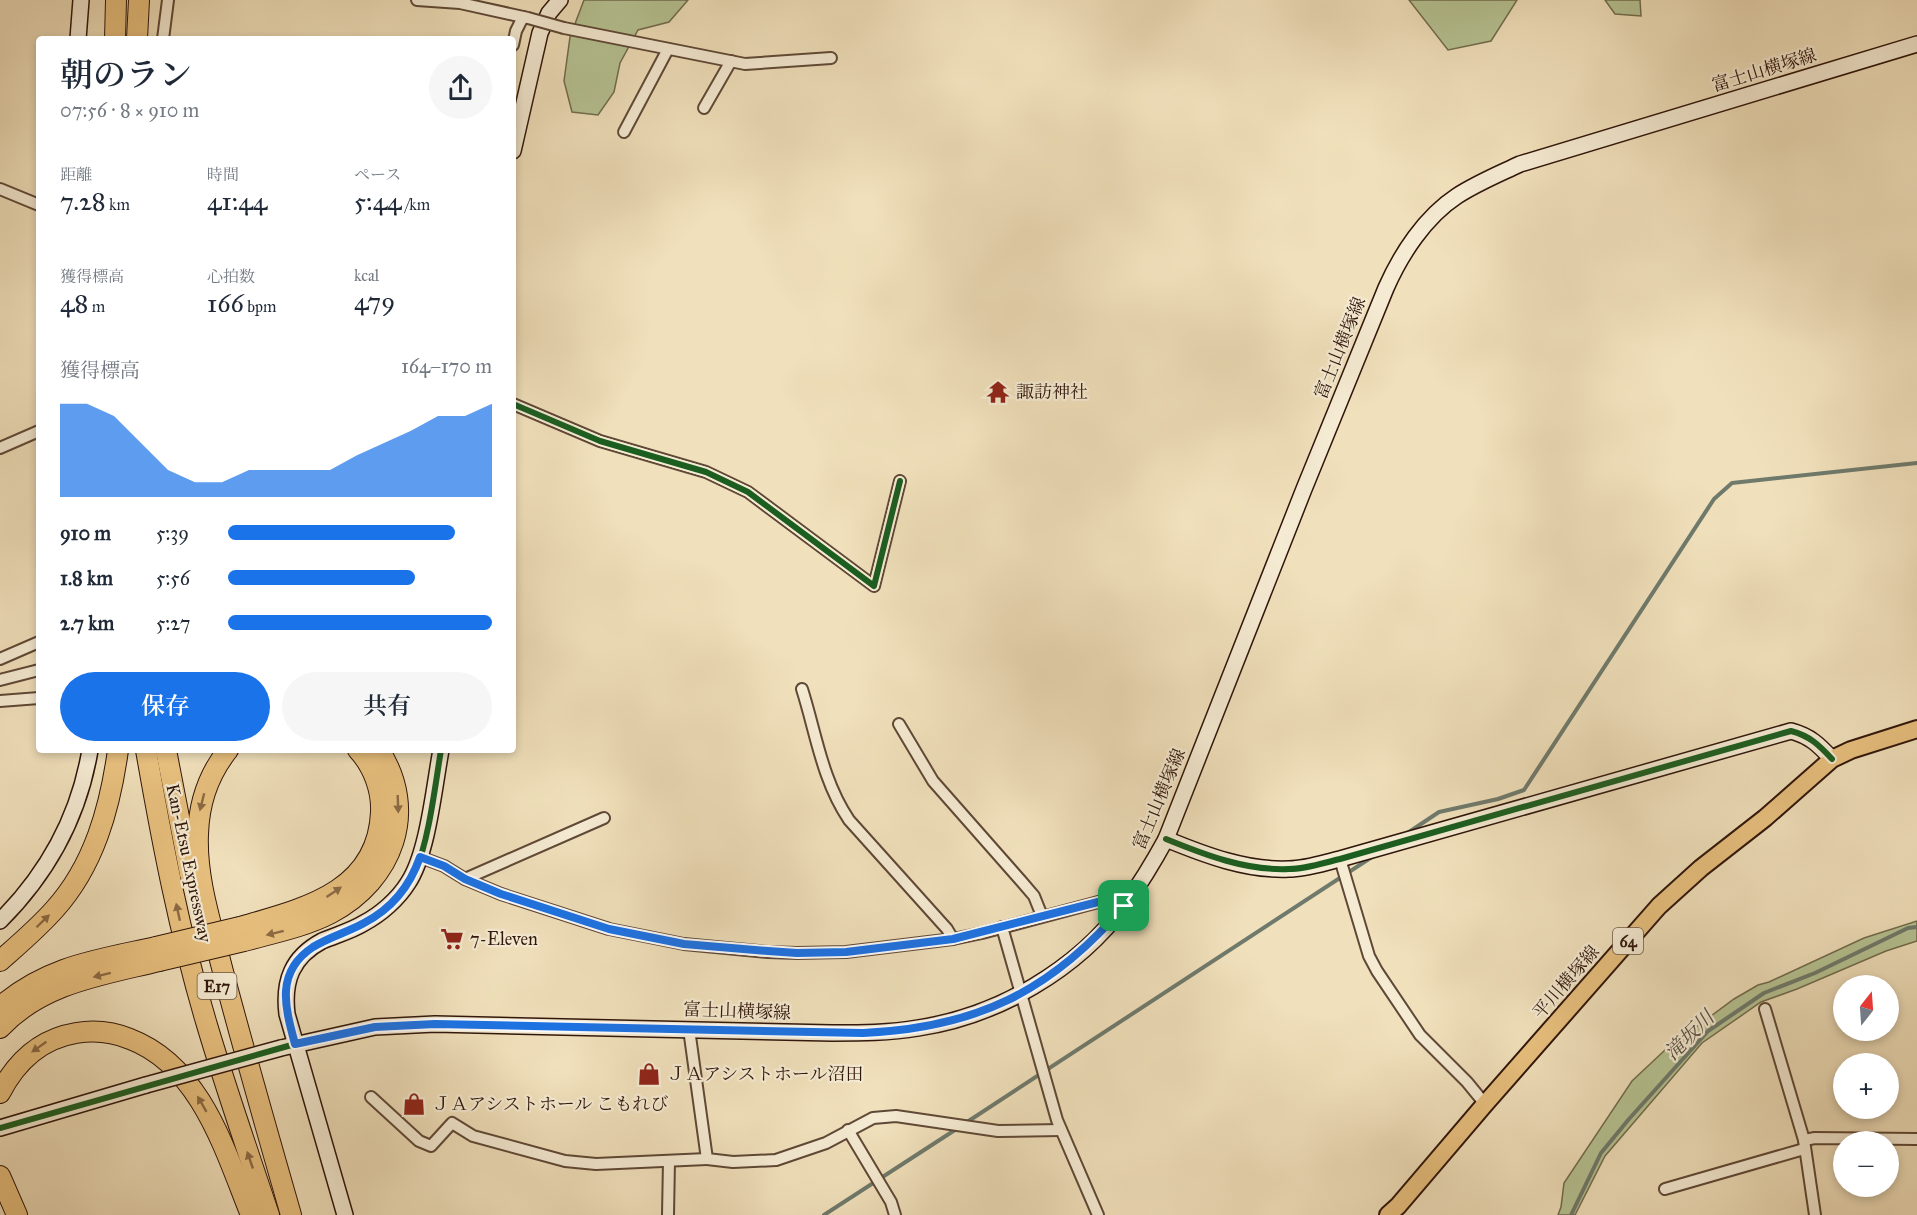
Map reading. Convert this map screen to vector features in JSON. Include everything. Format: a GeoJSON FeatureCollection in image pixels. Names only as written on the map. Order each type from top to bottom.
{"type":"FeatureCollection","features":[{"type":"Feature","properties":{"kind":"highway"},"geometry":{"type":"LineString","coordinates":[[115,36],[116,0]]}},
{"type":"Feature","properties":{"kind":"highway"},"geometry":{"type":"LineString","coordinates":[[137,36],[139,0]]}},
{"type":"Feature","properties":{"kind":"highway"},"geometry":{"type":"LineString","coordinates":[[0,961],[54,910],[71,889],[85,866],[106,814],[117,753]]}},
{"type":"Feature","properties":{"kind":"highway","name":"Kan-Etsu Expressway"},"geometry":{"type":"LineString","coordinates":[[147,753],[163,846],[201,1003],[269,1215]]}},
{"type":"Feature","properties":{"kind":"highway","name":"Kan-Etsu Expressway"},"geometry":{"type":"LineString","coordinates":[[167,753],[180,830],[201,926],[240,1065],[291,1215]]}},
{"type":"Feature","properties":{"kind":"highway"},"geometry":{"type":"LineString","coordinates":[[226,753],[214,770],[203,796],[198,825],[198,858],[209,916],[230,997],[291,1215]]}},
{"type":"Feature","properties":{"kind":"highway"},"geometry":{"type":"LineString","coordinates":[[242,934],[316,903],[347,882],[371,854],[377,837],[382,805],[379,787],[373,772],[361,753]]}},
{"type":"Feature","properties":{"kind":"highway"},"geometry":{"type":"LineString","coordinates":[[0,1028],[25,1005],[55,989],[157,954],[242,934],[295,927],[331,913],[362,891],[379,872],[391,851],[398,824],[398,793],[393,777],[381,753]]}},
{"type":"Feature","properties":{"kind":"highway"},"geometry":{"type":"LineString","coordinates":[[0,1007],[15,994],[50,974],[89,962],[157,954]]}},
{"type":"Feature","properties":{"kind":"highway"},"geometry":{"type":"LineString","coordinates":[[0,1093],[14,1070],[34,1050],[66,1034],[85,1031],[104,1032],[141,1043],[171,1065],[200,1100],[219,1138],[251,1215]]}},
{"type":"Feature","properties":{"kind":"highway"},"geometry":{"type":"LineString","coordinates":[[0,1176],[17,1215]]}},
{"type":"Feature","properties":{"kind":"main road"},"geometry":{"type":"LineString","coordinates":[[78,36],[81,0]]}},
{"type":"Feature","properties":{"kind":"main road"},"geometry":{"type":"LineString","coordinates":[[516,138],[540,33],[549,14],[560,0]]}},
{"type":"Feature","properties":{"kind":"main road","name":"富士山横塚線"},"geometry":{"type":"LineString","coordinates":[[0,1128],[288,1046],[375,1027],[435,1024],[842,1033],[892,1032],[921,1028],[974,1015],[1021,993],[1041,981],[1094,940],[1124,906],[1153,864],[1166,839],[1386,288],[1402,257],[1439,211],[1457,196],[1520,164],[1917,44]]}},
{"type":"Feature","properties":{"kind":"main road","name":"平川横塚線"},"geometry":{"type":"LineString","coordinates":[[1388,1215],[1659,906],[1832,759],[1851,750],[1917,729]]}},
{"type":"Feature","properties":{"kind":"main road"},"geometry":{"type":"LineString","coordinates":[[1166,839],[1224,860],[1259,868],[1291,869],[1340,859],[1791,731],[1804,734],[1816,742],[1832,759]]}},
{"type":"Feature","properties":{"kind":"main road"},"geometry":{"type":"LineString","coordinates":[[0,921],[33,884],[68,826],[87,768],[90,753]]}},
{"type":"Feature","properties":{"kind":"main road"},"geometry":{"type":"LineString","coordinates":[[345,1215],[288,1046],[285,989],[293,968],[306,952],[365,923],[390,904],[408,884],[420,857],[440,753]]}},
{"type":"Feature","properties":{"kind":"street"},"geometry":{"type":"LineString","coordinates":[[163,36],[168,0]]}},
{"type":"Feature","properties":{"kind":"street"},"geometry":{"type":"LineString","coordinates":[[417,0],[460,3],[564,28],[745,64],[831,58]]}},
{"type":"Feature","properties":{"kind":"street"},"geometry":{"type":"LineString","coordinates":[[515,36],[526,18]]}},
{"type":"Feature","properties":{"kind":"street"},"geometry":{"type":"LineString","coordinates":[[624,132],[668,49]]}},
{"type":"Feature","properties":{"kind":"street"},"geometry":{"type":"LineString","coordinates":[[704,108],[731,61]]}},
{"type":"Feature","properties":{"kind":"street"},"geometry":{"type":"LineString","coordinates":[[0,189],[36,204]]}},
{"type":"Feature","properties":{"kind":"street"},"geometry":{"type":"LineString","coordinates":[[516,405],[600,441],[706,472],[748,492],[874,586],[900,482]]}},
{"type":"Feature","properties":{"kind":"street"},"geometry":{"type":"LineString","coordinates":[[0,448],[36,432]]}},
{"type":"Feature","properties":{"kind":"street"},"geometry":{"type":"LineString","coordinates":[[0,659],[36,643]]}},
{"type":"Feature","properties":{"kind":"street"},"geometry":{"type":"LineString","coordinates":[[0,680],[36,671]]}},
{"type":"Feature","properties":{"kind":"street"},"geometry":{"type":"LineString","coordinates":[[802,688],[824,769],[839,805],[849,820],[947,929],[953,939]]}},
{"type":"Feature","properties":{"kind":"street"},"geometry":{"type":"LineString","coordinates":[[0,701],[36,698]]}},
{"type":"Feature","properties":{"kind":"street"},"geometry":{"type":"LineString","coordinates":[[899,724],[933,781],[1034,896],[1042,916]]}},
{"type":"Feature","properties":{"kind":"street"},"geometry":{"type":"LineString","coordinates":[[465,879],[604,818]]}},
{"type":"Feature","properties":{"kind":"street"},"geometry":{"type":"LineString","coordinates":[[420,857],[501,894],[609,929],[684,944],[778,952],[846,952],[953,939],[1102,901],[1110,900],[1124,906]]}},
{"type":"Feature","properties":{"kind":"street"},"geometry":{"type":"LineString","coordinates":[[1340,859],[1369,956],[1377,971],[1420,1035],[1467,1082],[1485,1104]]}},
{"type":"Feature","properties":{"kind":"street"},"geometry":{"type":"LineString","coordinates":[[1002,927],[1061,1130],[1098,1215]]}},
{"type":"Feature","properties":{"kind":"street"},"geometry":{"type":"LineString","coordinates":[[1765,1009],[1804,1145],[1815,1215]]}},
{"type":"Feature","properties":{"kind":"street"},"geometry":{"type":"LineString","coordinates":[[689,1029],[707,1159]]}},
{"type":"Feature","properties":{"kind":"street"},"geometry":{"type":"LineString","coordinates":[[371,1097],[419,1141],[431,1146],[452,1123],[473,1136],[565,1161],[596,1164],[707,1159],[733,1162],[776,1160],[826,1143],[873,1118],[896,1116],[998,1131],[1061,1130]]}},
{"type":"Feature","properties":{"kind":"street"},"geometry":{"type":"LineString","coordinates":[[848,1130],[891,1202],[895,1215]]}},
{"type":"Feature","properties":{"kind":"street"},"geometry":{"type":"LineString","coordinates":[[1665,1189],[1804,1145],[1815,1138],[1917,1139]]}},
{"type":"Feature","properties":{"kind":"street"},"geometry":{"type":"LineString","coordinates":[[668,1215],[669,1161]]}},
{"type":"Feature","properties":{"kind":"green space"},"geometry":{"type":"Polygon","coordinates":[[[584,0],[688,0],[669,22],[638,30],[620,63],[614,92],[598,115],[572,112],[564,81],[570,37],[584,0]]]}},
{"type":"Feature","properties":{"kind":"green space"},"geometry":{"type":"Polygon","coordinates":[[[1409,0],[1517,0],[1491,41],[1448,50],[1409,0]]]}},
{"type":"Feature","properties":{"kind":"green space"},"geometry":{"type":"Polygon","coordinates":[[[1605,0],[1640,0],[1641,16],[1615,14],[1605,0]]]}},
{"type":"Feature","properties":{"kind":"green space"},"geometry":{"type":"Polygon","coordinates":[[[1917,921],[1917,941],[1886,951],[1761,1002],[1702,1043],[1605,1156],[1575,1215],[1558,1215],[1564,1183],[1632,1081],[1665,1050],[1734,999],[1758,985],[1864,938],[1917,921]]]}},
{"type":"Feature","properties":{"kind":"waterway"},"geometry":{"type":"LineString","coordinates":[[1406,834],[1439,812],[1498,799],[1524,790],[1714,499],[1732,483],[1917,463]]}},
{"type":"Feature","properties":{"kind":"waterway"},"geometry":{"type":"LineString","coordinates":[[964,1124],[1375,855]]}},
{"type":"Feature","properties":{"kind":"waterway","name":"滝坂川"},"geometry":{"type":"LineString","coordinates":[[1571,1215],[1601,1153],[1708,1031],[1764,993],[1815,973],[1908,928],[1917,927]]}},
{"type":"Feature","properties":{"kind":"waterway"},"geometry":{"type":"LineString","coordinates":[[824,1215],[958,1128]]}},
{"type":"Feature","properties":{"kind":"cycle path"},"geometry":{"type":"LineString","coordinates":[[516,405],[600,441],[706,472],[748,492],[874,586],[900,481]]}},
{"type":"Feature","properties":{"kind":"cycle path"},"geometry":{"type":"LineString","coordinates":[[1166,839],[1242,865],[1273,869],[1302,868],[1791,731],[1814,742],[1832,759]]}},
{"type":"Feature","properties":{"kind":"cycle path"},"geometry":{"type":"LineString","coordinates":[[0,1128],[295,1044],[286,1004],[288,979],[293,968],[313,947],[374,916],[388,906],[406,887],[415,872],[424,844],[441,753]]}},
{"type":"Feature","properties":{"kind":"cycle path"},"geometry":{"type":"LineString","coordinates":[[420,857],[501,894],[609,929],[684,944],[768,952],[846,952],[953,939],[1102,901],[1110,900],[1124,906]]}},
{"type":"Feature","properties":{"kind":"place","name":"諏訪神社"},"geometry":{"type":"Point","coordinates":[998,392]}},
{"type":"Feature","properties":{"kind":"place","name":"7-Eleven"},"geometry":{"type":"Point","coordinates":[452,939]}},
{"type":"Feature","properties":{"kind":"place","name":"ＪＡアシストホール沼田"},"geometry":{"type":"Point","coordinates":[649,1074]}},
{"type":"Feature","properties":{"kind":"place","name":"ＪＡアシストホール こもれび"},"geometry":{"type":"Point","coordinates":[414,1104]}},
{"type":"Feature","properties":{"kind":"route"},"geometry":{"type":"LineString","coordinates":[[420,857],[501,894],[609,929],[684,944],[768,951],[846,952],[953,939],[1102,901],[1110,900],[1124,906],[1094,940],[1063,966],[1021,993],[974,1015],[921,1028],[892,1032],[435,1024],[375,1027],[295,1044],[285,1001],[288,978],[299,959],[322,942],[365,923],[390,904],[408,884],[420,857]]}}]}
